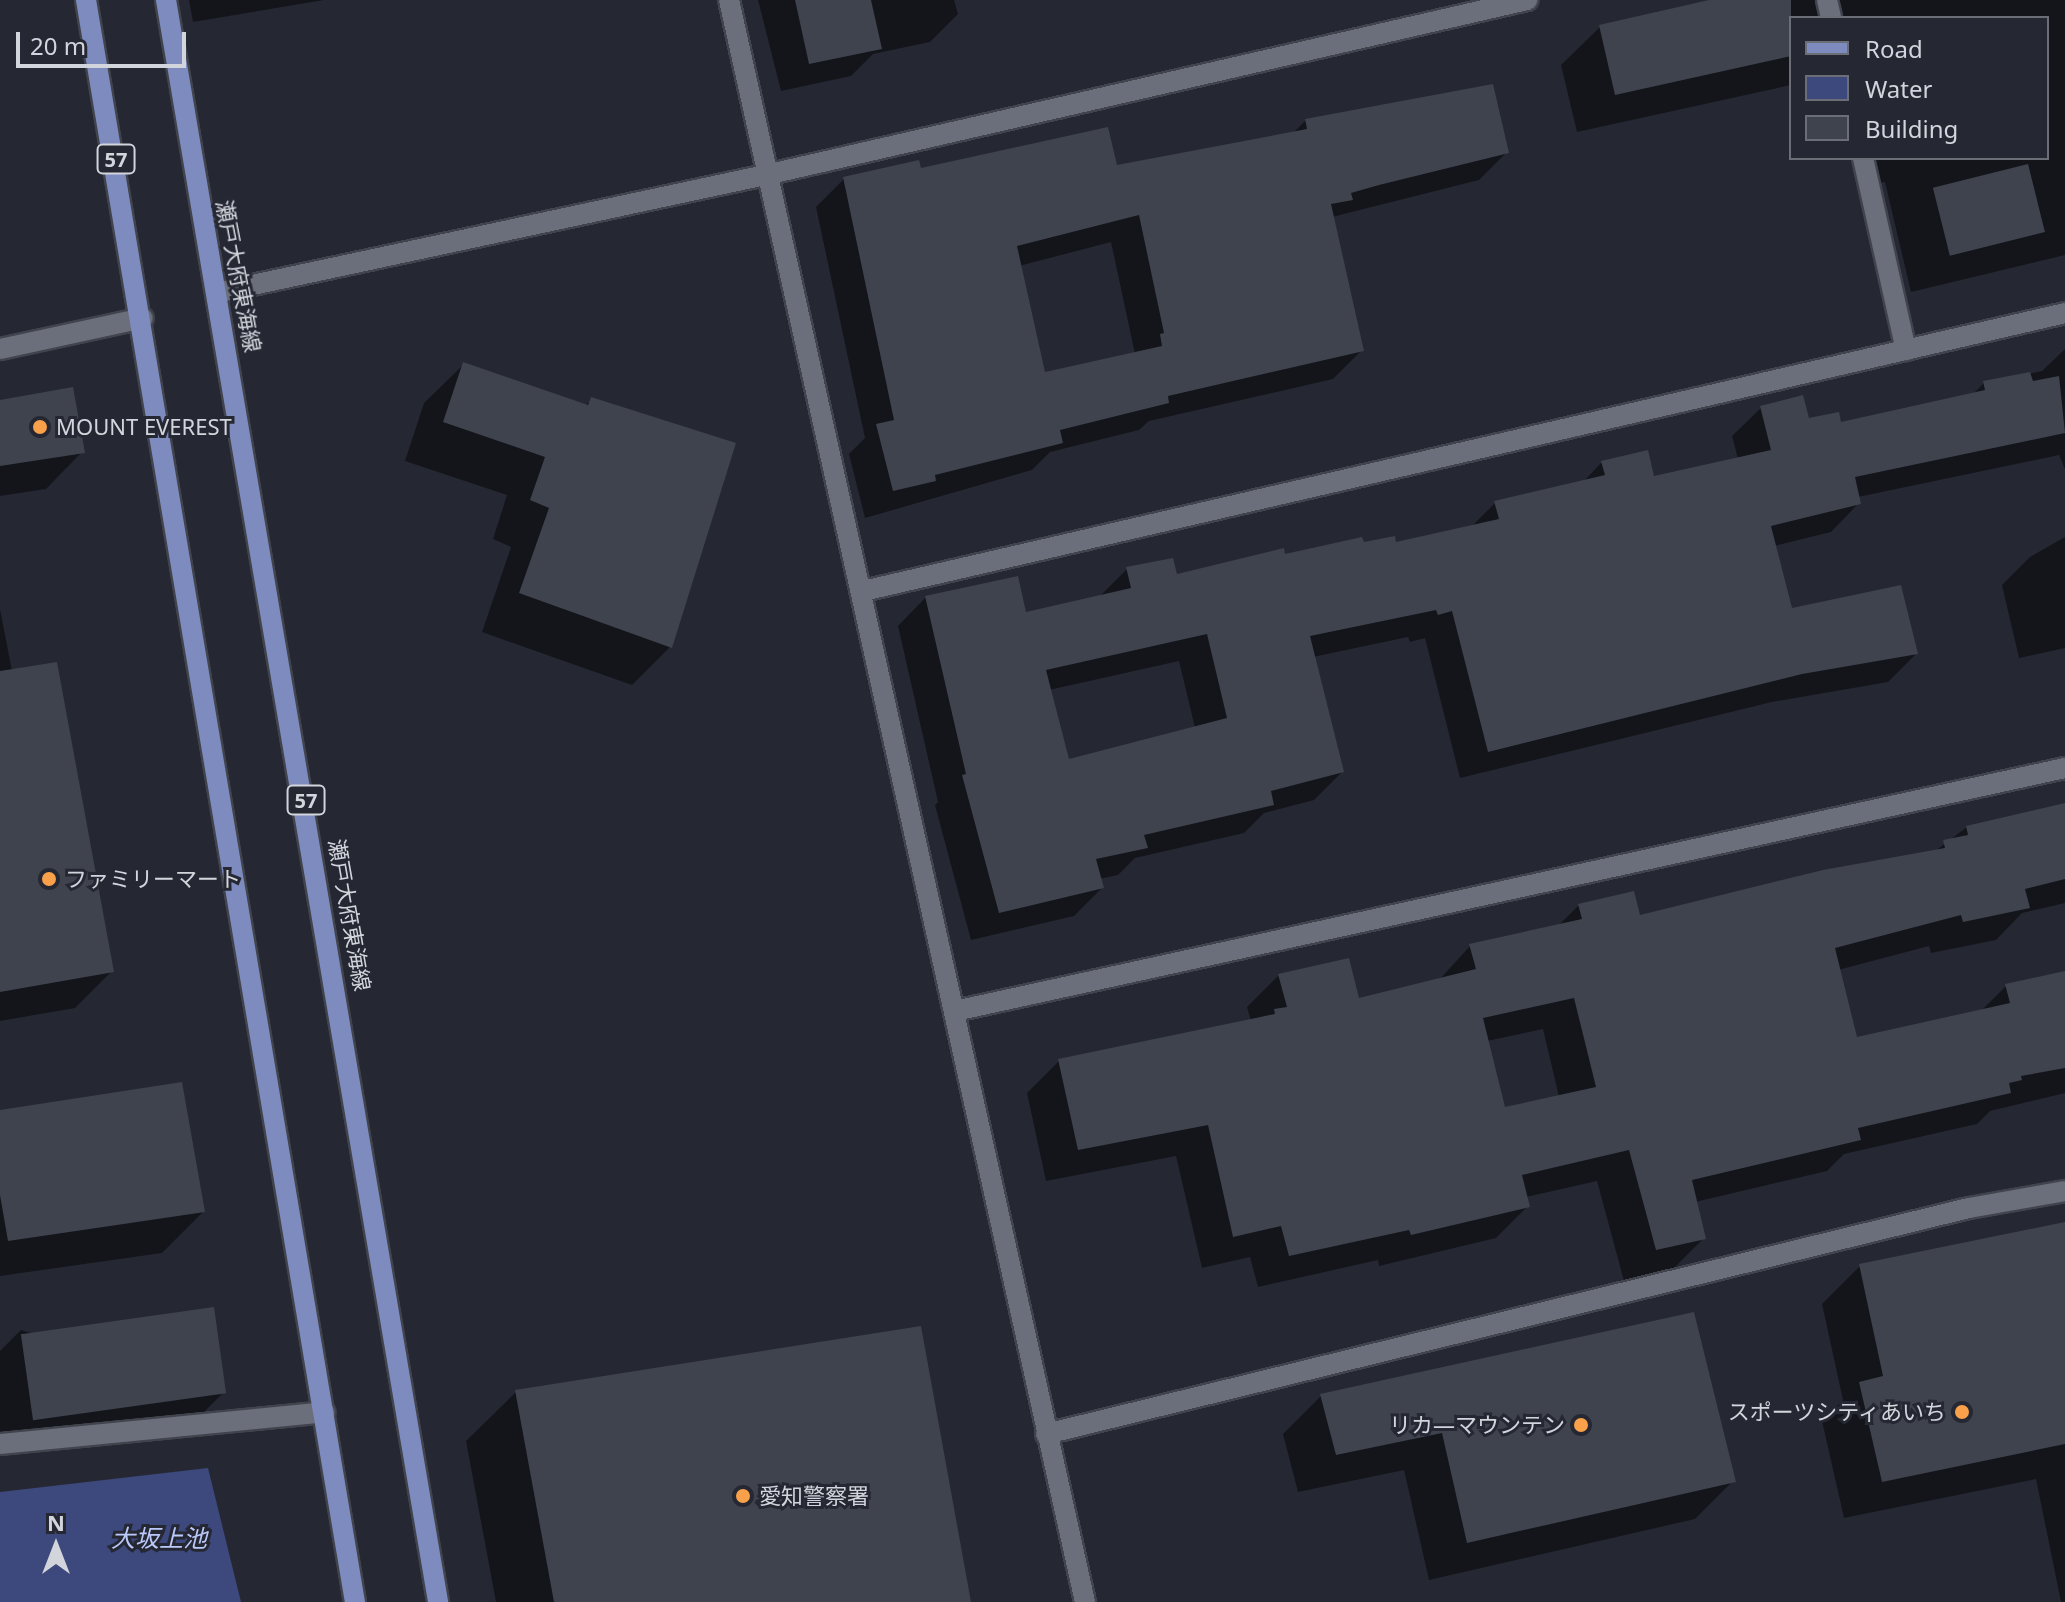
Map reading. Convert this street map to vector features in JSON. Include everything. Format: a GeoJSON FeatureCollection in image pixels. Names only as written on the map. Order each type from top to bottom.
{"type":"FeatureCollection","features":[{"type":"Feature","properties":{"kind":"main road","name":"57"},"geometry":{"type":"LineString","coordinates":[[86,0],[143,318],[355,1602]]}},
{"type":"Feature","properties":{"kind":"main road","name":"瀬戸大府東海線"},"geometry":{"type":"LineString","coordinates":[[166,0],[220,292],[438,1602]]}},
{"type":"Feature","properties":{"kind":"street"},"geometry":{"type":"LineString","coordinates":[[729,0],[863,591],[1085,1602]]}},
{"type":"Feature","properties":{"kind":"street"},"geometry":{"type":"LineString","coordinates":[[220,292],[770,174],[1527,0]]}},
{"type":"Feature","properties":{"kind":"street"},"geometry":{"type":"LineString","coordinates":[[1863,160],[1906,350]]}},
{"type":"Feature","properties":{"kind":"street"},"geometry":{"type":"LineString","coordinates":[[863,591],[2065,313]]}},
{"type":"Feature","properties":{"kind":"street"},"geometry":{"type":"LineString","coordinates":[[0,349],[143,318]]}},
{"type":"Feature","properties":{"kind":"street"},"geometry":{"type":"LineString","coordinates":[[955,1011],[2065,768]]}},
{"type":"Feature","properties":{"kind":"street"},"geometry":{"type":"LineString","coordinates":[[1046,1434],[1969,1208],[2065,1191]]}},
{"type":"Feature","properties":{"kind":"street"},"geometry":{"type":"LineString","coordinates":[[0,1444],[324,1412]]}},
{"type":"Feature","properties":{"kind":"water","name":"大坂上池"},"geometry":{"type":"Polygon","coordinates":[[[208,1468],[241,1602],[0,1602],[0,1492],[208,1468]]]}},
{"type":"Feature","properties":{"kind":"building"},"geometry":{"type":"Polygon","coordinates":[[[795,0],[871,0],[882,49],[809,64],[795,0]]]}},
{"type":"Feature","properties":{"kind":"building"},"geometry":{"type":"Polygon","coordinates":[[[1709,0],[1791,0],[1789,56],[1615,95],[1599,25],[1709,0]]]}},
{"type":"Feature","properties":{"kind":"building"},"geometry":{"type":"Polygon","coordinates":[[[1493,84],[1509,153],[1351,193],[1353,200],[1331,204],[1364,351],[1168,396],[1169,403],[1060,430],[1063,443],[935,475],[936,481],[893,491],[876,424],[894,420],[843,177],[919,160],[921,168],[1108,127],[1117,165],[1307,129],[1305,119],[1493,84]],[[1139,215],[1017,246],[1045,372],[1162,346],[1160,334],[1164,333],[1139,215]]]}},
{"type":"Feature","properties":{"kind":"building"},"geometry":{"type":"Polygon","coordinates":[[[2028,164],[2045,232],[1950,256],[1933,188],[2028,164]]]}},
{"type":"Feature","properties":{"kind":"building"},"geometry":{"type":"Polygon","coordinates":[[[463,362],[588,405],[591,397],[736,443],[672,648],[519,593],[549,508],[530,500],[545,457],[443,422],[463,362]]]}},
{"type":"Feature","properties":{"kind":"building"},"geometry":{"type":"Polygon","coordinates":[[[2030,372],[2033,381],[2059,376],[2065,433],[1855,477],[1861,504],[1771,526],[1792,608],[1901,585],[1918,654],[1802,674],[1488,752],[1452,611],[1438,615],[1436,610],[1310,636],[1344,772],[1271,791],[1274,805],[1144,835],[1148,848],[1096,859],[1104,888],[999,913],[962,775],[966,774],[925,596],[1018,576],[1026,612],[1131,588],[1126,567],[1173,558],[1177,574],[1284,548],[1285,554],[1362,537],[1364,542],[1395,536],[1396,542],[1499,519],[1494,501],[1605,475],[1601,461],[1648,450],[1654,476],[1771,450],[1760,406],[1803,395],[1809,418],[1839,412],[1841,422],[1985,390],[1983,381],[2030,372]],[[1207,634],[1046,670],[1069,759],[1227,718],[1207,634]]]}},
{"type":"Feature","properties":{"kind":"building","name":"MOUNT EVEREST"},"geometry":{"type":"Polygon","coordinates":[[[73,387],[85,453],[0,466],[0,400],[73,387]]]}},
{"type":"Feature","properties":{"kind":"building","name":"ファミリーマート"},"geometry":{"type":"Polygon","coordinates":[[[57,662],[114,972],[0,992],[0,671],[57,662]]]}},
{"type":"Feature","properties":{"kind":"building"},"geometry":{"type":"Polygon","coordinates":[[[2065,803],[2065,879],[2025,889],[2030,908],[1963,922],[1961,915],[1835,948],[1857,1037],[2010,1003],[2005,984],[2065,971],[2065,1068],[2021,1076],[2022,1080],[2009,1083],[2011,1093],[1858,1128],[1861,1140],[1692,1180],[1706,1239],[1656,1250],[1629,1150],[1522,1175],[1530,1207],[1411,1235],[1409,1230],[1289,1256],[1281,1226],[1233,1237],[1208,1125],[1078,1150],[1058,1059],[1275,1014],[1274,1009],[1287,1007],[1278,974],[1349,958],[1359,998],[1476,969],[1469,944],[1582,919],[1578,904],[1634,891],[1640,915],[1823,870],[1945,848],[1943,840],[1968,835],[1966,826],[2065,803]],[[1574,998],[1483,1018],[1505,1107],[1596,1087],[1574,998]]]}},
{"type":"Feature","properties":{"kind":"building"},"geometry":{"type":"Polygon","coordinates":[[[182,1082],[205,1212],[8,1241],[0,1195],[0,1110],[182,1082]]]}},
{"type":"Feature","properties":{"kind":"building"},"geometry":{"type":"Polygon","coordinates":[[[2065,1222],[2065,1444],[1882,1482],[1859,1382],[1883,1376],[1859,1264],[2065,1222]]]}},
{"type":"Feature","properties":{"kind":"building"},"geometry":{"type":"Polygon","coordinates":[[[214,1307],[226,1393],[33,1420],[21,1334],[214,1307]]]}},
{"type":"Feature","properties":{"kind":"building","name":"リカ―マウンテン"},"geometry":{"type":"Polygon","coordinates":[[[1694,1312],[1736,1482],[1467,1543],[1442,1433],[1336,1455],[1320,1394],[1694,1312]]]}},
{"type":"Feature","properties":{"kind":"building","name":"愛知警察署"},"geometry":{"type":"Polygon","coordinates":[[[921,1326],[971,1602],[554,1602],[515,1390],[921,1326]]]}},
{"type":"Feature","properties":{"kind":"place","name":"MOUNT EVEREST"},"geometry":{"type":"Point","coordinates":[40,427]}},
{"type":"Feature","properties":{"kind":"place","name":"ファミリーマート"},"geometry":{"type":"Point","coordinates":[49,879]}},
{"type":"Feature","properties":{"kind":"place","name":"スポーツシティあいち"},"geometry":{"type":"Point","coordinates":[1962,1412]}},
{"type":"Feature","properties":{"kind":"place","name":"リカ―マウンテン"},"geometry":{"type":"Point","coordinates":[1581,1425]}},
{"type":"Feature","properties":{"kind":"place","name":"愛知警察署"},"geometry":{"type":"Point","coordinates":[743,1496]}}]}
